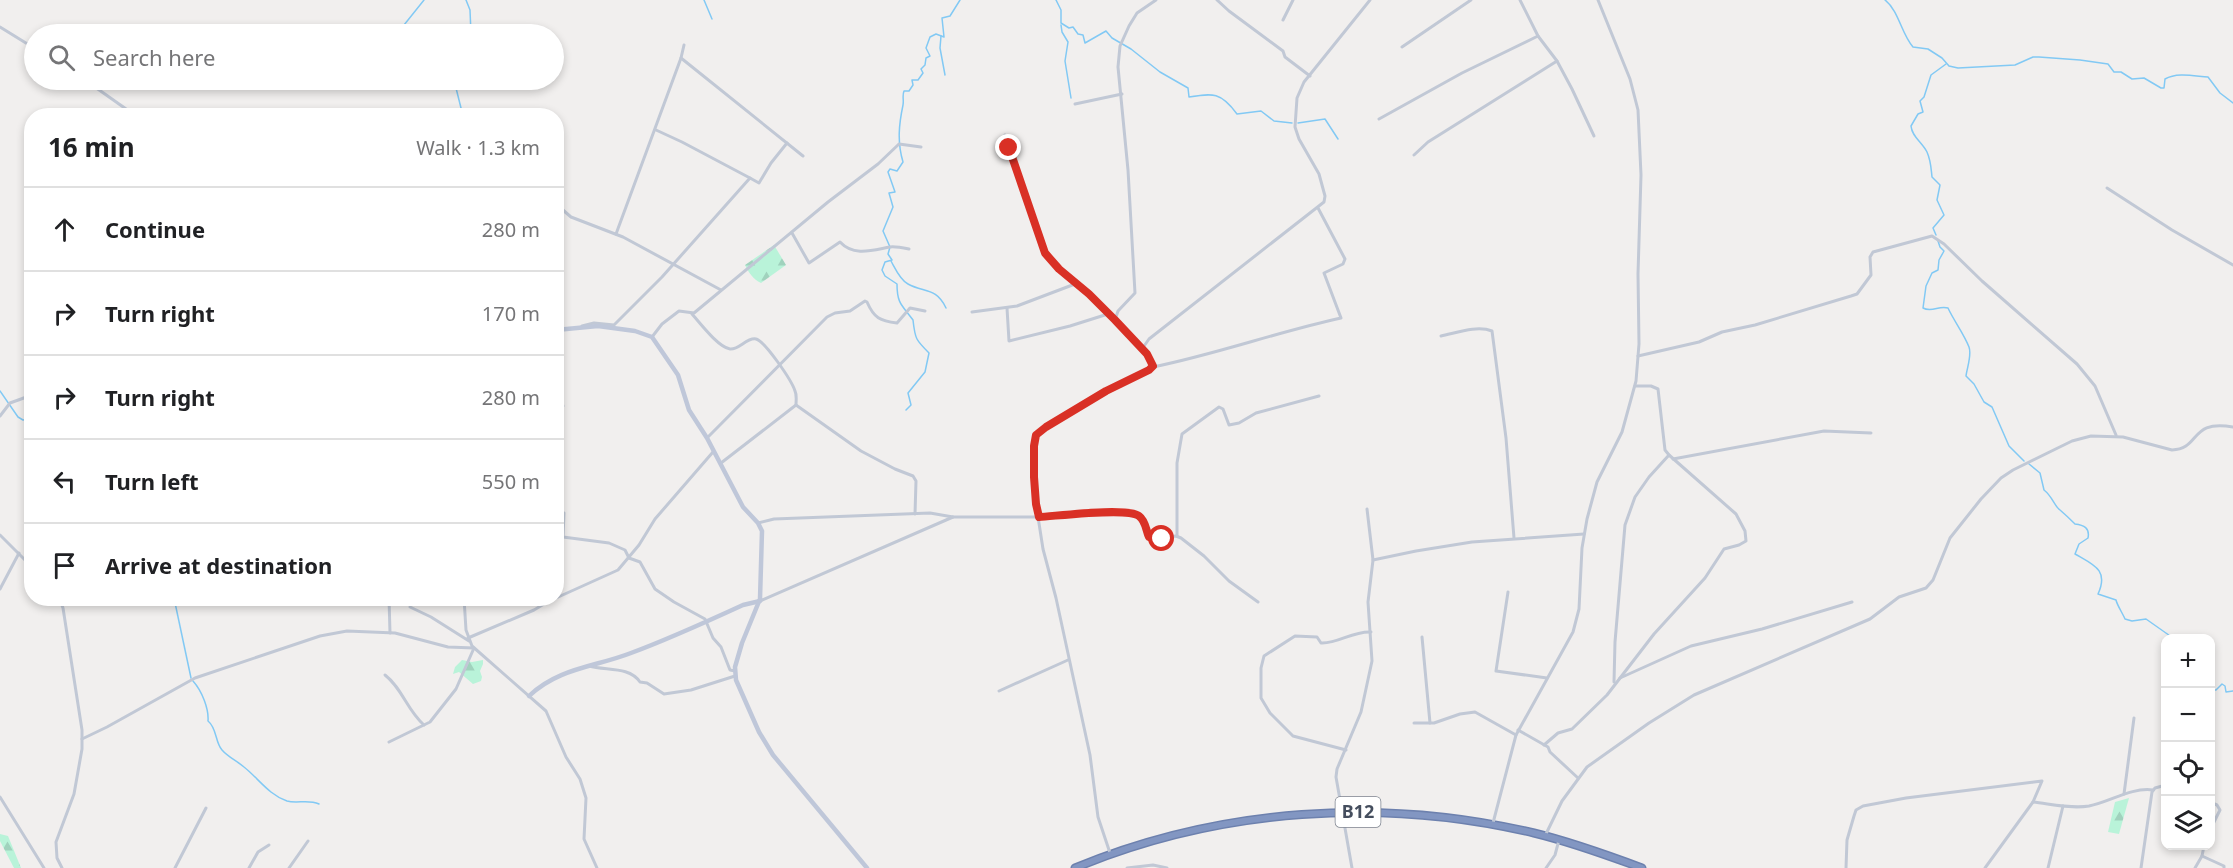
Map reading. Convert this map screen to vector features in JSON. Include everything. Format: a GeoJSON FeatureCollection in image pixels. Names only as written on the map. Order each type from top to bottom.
{"type":"FeatureCollection","features":[{"type":"Feature","properties":{"kind":"highway","name":"B12"},"geometry":{"type":"LineString","coordinates":[[1075,868],[1110,854],[1168,836],[1237,822],[1283,816],[1380,812],[1437,816],[1545,836],[1642,868]]}},
{"type":"Feature","properties":{"kind":"street"},"geometry":{"type":"LineString","coordinates":[[1115,320],[1118,312],[1135,293],[1122,94],[1118,67],[1120,46],[1137,13],[1156,0]]}},
{"type":"Feature","properties":{"kind":"street"},"geometry":{"type":"LineString","coordinates":[[1217,0],[1228,11],[1283,51],[1285,57],[1311,76]]}},
{"type":"Feature","properties":{"kind":"street"},"geometry":{"type":"LineString","coordinates":[[1283,20],[1293,0]]}},
{"type":"Feature","properties":{"kind":"street"},"geometry":{"type":"LineString","coordinates":[[1142,349],[1154,335],[1324,202],[1326,196],[1316,168],[1299,139],[1294,121],[1299,91],[1370,0]]}},
{"type":"Feature","properties":{"kind":"street"},"geometry":{"type":"LineString","coordinates":[[1402,47],[1471,0]]}},
{"type":"Feature","properties":{"kind":"street"},"geometry":{"type":"LineString","coordinates":[[1520,0],[1538,36],[1557,61],[1594,136]]}},
{"type":"Feature","properties":{"kind":"street"},"geometry":{"type":"LineString","coordinates":[[1493,825],[1518,730],[1568,643],[1578,616],[1584,534],[1597,482],[1622,432],[1635,386],[1638,356],[1641,175],[1638,110],[1630,79],[1598,0]]}},
{"type":"Feature","properties":{"kind":"street"},"geometry":{"type":"LineString","coordinates":[[0,27],[24,42]]}},
{"type":"Feature","properties":{"kind":"street"},"geometry":{"type":"LineString","coordinates":[[1379,119],[1462,73],[1538,36]]}},
{"type":"Feature","properties":{"kind":"street"},"geometry":{"type":"LineString","coordinates":[[616,234],[656,130],[684,45]]}},
{"type":"Feature","properties":{"kind":"street"},"geometry":{"type":"LineString","coordinates":[[681,58],[803,156]]}},
{"type":"Feature","properties":{"kind":"street"},"geometry":{"type":"LineString","coordinates":[[1414,155],[1428,142],[1557,61]]}},
{"type":"Feature","properties":{"kind":"street"},"geometry":{"type":"LineString","coordinates":[[98,90],[124,108]]}},
{"type":"Feature","properties":{"kind":"street"},"geometry":{"type":"LineString","coordinates":[[1075,104],[1122,94]]}},
{"type":"Feature","properties":{"kind":"street"},"geometry":{"type":"LineString","coordinates":[[656,130],[759,183],[787,143]]}},
{"type":"Feature","properties":{"kind":"street"},"geometry":{"type":"LineString","coordinates":[[1005,135],[1045,253],[1059,269],[1115,320],[1152,361],[1153,367]]}},
{"type":"Feature","properties":{"kind":"street"},"geometry":{"type":"LineString","coordinates":[[692,314],[828,202],[883,160],[899,144],[921,147]]}},
{"type":"Feature","properties":{"kind":"street"},"geometry":{"type":"LineString","coordinates":[[580,327],[594,323],[614,325],[673,265],[750,178]]}},
{"type":"Feature","properties":{"kind":"street"},"geometry":{"type":"LineString","coordinates":[[2108,188],[2172,230],[2233,265]]}},
{"type":"Feature","properties":{"kind":"street"},"geometry":{"type":"LineString","coordinates":[[1110,854],[1095,805],[1090,755],[1058,605],[1046,562],[1036,504],[1034,446],[1036,435],[1106,391],[1153,367],[1190,360],[1272,335],[1341,318],[1324,273],[1343,264],[1346,260],[1318,208]]}},
{"type":"Feature","properties":{"kind":"street"},"geometry":{"type":"LineString","coordinates":[[564,210],[579,221],[616,234],[721,290]]}},
{"type":"Feature","properties":{"kind":"street"},"geometry":{"type":"LineString","coordinates":[[792,233],[809,263],[840,242],[846,248],[868,253],[892,246],[909,249]]}},
{"type":"Feature","properties":{"kind":"street"},"geometry":{"type":"LineString","coordinates":[[1638,356],[1699,342],[1722,332],[1755,325],[1857,294],[1871,275],[1870,257],[1873,252],[1932,236],[1944,243],[1982,281],[2077,364],[2095,386],[2117,436]]}},
{"type":"Feature","properties":{"kind":"street"},"geometry":{"type":"LineString","coordinates":[[972,312],[1007,308],[1075,284]]}},
{"type":"Feature","properties":{"kind":"street"},"geometry":{"type":"LineString","coordinates":[[707,438],[827,317],[835,313],[850,311],[865,301],[873,315],[882,322],[897,323],[910,308],[925,311]]}},
{"type":"Feature","properties":{"kind":"street"},"geometry":{"type":"LineString","coordinates":[[1007,308],[1009,341],[1109,314]]}},
{"type":"Feature","properties":{"kind":"street"},"geometry":{"type":"LineString","coordinates":[[652,337],[665,321],[679,311],[692,314],[713,337],[727,348],[734,348],[751,339],[756,339],[779,364],[792,384],[796,394],[796,405]]}},
{"type":"Feature","properties":{"kind":"street"},"geometry":{"type":"LineString","coordinates":[[564,329],[598,326],[635,331],[652,337],[678,375],[687,405],[747,513],[758,523],[762,536],[760,601],[742,643],[735,674]]}},
{"type":"Feature","properties":{"kind":"street"},"geometry":{"type":"LineString","coordinates":[[1441,336],[1475,329],[1492,331],[1506,438],[1514,538]]}},
{"type":"Feature","properties":{"kind":"street"},"geometry":{"type":"LineString","coordinates":[[1544,745],[1557,733],[1572,729],[1614,685],[1654,634],[1709,573],[1724,549],[1728,546],[1739,546],[1746,541],[1741,519],[1669,455],[1664,442],[1658,389],[1652,386],[1635,386]]}},
{"type":"Feature","properties":{"kind":"street"},"geometry":{"type":"LineString","coordinates":[[1177,536],[1177,463],[1182,434],[1219,407],[1223,409],[1229,425],[1239,423],[1256,413],[1319,396]]}},
{"type":"Feature","properties":{"kind":"street"},"geometry":{"type":"LineString","coordinates":[[0,416],[8,405],[24,398]]}},
{"type":"Feature","properties":{"kind":"street"},"geometry":{"type":"LineString","coordinates":[[721,463],[796,405]]}},
{"type":"Feature","properties":{"kind":"street"},"geometry":{"type":"LineString","coordinates":[[796,405],[861,451],[894,469],[913,476],[916,481],[915,514]]}},
{"type":"Feature","properties":{"kind":"street"},"geometry":{"type":"LineString","coordinates":[[1545,836],[1559,807],[1578,778],[1597,758],[1694,695],[1870,619],[1899,597],[1926,588],[1933,580],[1950,538],[1980,499],[2013,470],[2077,439],[2091,436],[2117,436],[2178,450],[2186,446],[2205,427],[2217,425],[2233,427]]}},
{"type":"Feature","properties":{"kind":"street"},"geometry":{"type":"LineString","coordinates":[[1673,459],[1824,431],[1871,433]]}},
{"type":"Feature","properties":{"kind":"street"},"geometry":{"type":"LineString","coordinates":[[564,594],[618,570],[643,539],[655,519],[714,451]]}},
{"type":"Feature","properties":{"kind":"street"},"geometry":{"type":"LineString","coordinates":[[1614,685],[1615,642],[1625,525],[1635,497],[1669,455]]}},
{"type":"Feature","properties":{"kind":"street"},"geometry":{"type":"LineString","coordinates":[[1352,868],[1336,777],[1337,769],[1361,712],[1371,669],[1368,595],[1372,560],[1367,508]]}},
{"type":"Feature","properties":{"kind":"street"},"geometry":{"type":"LineString","coordinates":[[758,523],[774,519],[930,513],[953,517],[1039,517],[1124,512],[1136,514],[1142,519],[1151,539],[1177,536],[1204,556],[1229,581],[1258,602]]}},
{"type":"Feature","properties":{"kind":"street"},"geometry":{"type":"LineString","coordinates":[[529,696],[558,675],[630,654],[742,605],[760,601],[953,517]]}},
{"type":"Feature","properties":{"kind":"street"},"geometry":{"type":"LineString","coordinates":[[1372,560],[1457,544],[1584,534]]}},
{"type":"Feature","properties":{"kind":"street"},"geometry":{"type":"LineString","coordinates":[[0,535],[24,558]]}},
{"type":"Feature","properties":{"kind":"street"},"geometry":{"type":"LineString","coordinates":[[564,537],[609,543],[625,550],[628,557],[640,562],[655,589],[706,621],[713,638],[721,647],[730,670],[735,674],[759,732],[773,755],[867,868]]}},
{"type":"Feature","properties":{"kind":"street"},"geometry":{"type":"LineString","coordinates":[[0,589],[19,553]]}},
{"type":"Feature","properties":{"kind":"street"},"geometry":{"type":"LineString","coordinates":[[1508,592],[1496,671],[1547,678]]}},
{"type":"Feature","properties":{"kind":"street"},"geometry":{"type":"LineString","coordinates":[[1618,679],[1691,646],[1762,629],[1852,602]]}},
{"type":"Feature","properties":{"kind":"street"},"geometry":{"type":"LineString","coordinates":[[62,606],[82,738],[74,795],[56,842],[57,858],[62,868]]}},
{"type":"Feature","properties":{"kind":"street"},"geometry":{"type":"LineString","coordinates":[[389,606],[390,633]]}},
{"type":"Feature","properties":{"kind":"street"},"geometry":{"type":"LineString","coordinates":[[465,606],[469,640],[474,648],[548,715],[566,757],[583,784],[586,798],[584,839],[597,868]]}},
{"type":"Feature","properties":{"kind":"street"},"geometry":{"type":"LineString","coordinates":[[469,640],[541,606]]}},
{"type":"Feature","properties":{"kind":"street"},"geometry":{"type":"LineString","coordinates":[[410,607],[469,640]]}},
{"type":"Feature","properties":{"kind":"street"},"geometry":{"type":"LineString","coordinates":[[82,738],[107,727],[201,675],[320,636],[347,631],[390,633],[448,647],[474,648]]}},
{"type":"Feature","properties":{"kind":"street"},"geometry":{"type":"LineString","coordinates":[[1346,750],[1296,737],[1270,713],[1261,695],[1261,662],[1265,654],[1294,636],[1317,637],[1321,643],[1330,644],[1338,638],[1354,633],[1371,632]]}},
{"type":"Feature","properties":{"kind":"street"},"geometry":{"type":"LineString","coordinates":[[1422,637],[1430,723]]}},
{"type":"Feature","properties":{"kind":"street"},"geometry":{"type":"LineString","coordinates":[[389,742],[430,722],[456,689],[474,648]]}},
{"type":"Feature","properties":{"kind":"street"},"geometry":{"type":"LineString","coordinates":[[999,691],[1068,660]]}},
{"type":"Feature","properties":{"kind":"street"},"geometry":{"type":"LineString","coordinates":[[589,666],[626,672],[664,694],[691,690],[735,674]]}},
{"type":"Feature","properties":{"kind":"street"},"geometry":{"type":"LineString","coordinates":[[385,675],[397,686],[414,717],[424,725]]}},
{"type":"Feature","properties":{"kind":"street"},"geometry":{"type":"LineString","coordinates":[[1414,723],[1430,723],[1475,712],[1516,735]]}},
{"type":"Feature","properties":{"kind":"street"},"geometry":{"type":"LineString","coordinates":[[2124,795],[2134,718]]}},
{"type":"Feature","properties":{"kind":"street"},"geometry":{"type":"LineString","coordinates":[[1518,730],[1544,745],[1578,778]]}},
{"type":"Feature","properties":{"kind":"street"},"geometry":{"type":"LineString","coordinates":[[1846,868],[1847,840],[1856,810],[1863,806],[1906,798],[2041,781],[2042,784],[2033,802],[1985,868]]}},
{"type":"Feature","properties":{"kind":"street"},"geometry":{"type":"LineString","coordinates":[[2033,802],[2085,807],[2146,789],[2153,790],[2161,787]]}},
{"type":"Feature","properties":{"kind":"street"},"geometry":{"type":"LineString","coordinates":[[2141,868],[2153,790]]}},
{"type":"Feature","properties":{"kind":"street"},"geometry":{"type":"LineString","coordinates":[[0,797],[44,868]]}},
{"type":"Feature","properties":{"kind":"street"},"geometry":{"type":"LineString","coordinates":[[2215,804],[2220,810],[2215,821]]}},
{"type":"Feature","properties":{"kind":"street"},"geometry":{"type":"LineString","coordinates":[[2048,868],[2063,806]]}},
{"type":"Feature","properties":{"kind":"street"},"geometry":{"type":"LineString","coordinates":[[175,868],[206,808]]}},
{"type":"Feature","properties":{"kind":"street"},"geometry":{"type":"LineString","coordinates":[[1546,868],[1555,855],[1559,840]]}},
{"type":"Feature","properties":{"kind":"street"},"geometry":{"type":"LineString","coordinates":[[289,868],[308,841]]}},
{"type":"Feature","properties":{"kind":"street"},"geometry":{"type":"LineString","coordinates":[[249,868],[258,852],[269,845]]}},
{"type":"Feature","properties":{"kind":"street"},"geometry":{"type":"LineString","coordinates":[[2195,868],[2204,850]]}},
{"type":"Feature","properties":{"kind":"street"},"geometry":{"type":"LineString","coordinates":[[2202,856],[2224,868]]}},
{"type":"Feature","properties":{"kind":"street"},"geometry":{"type":"LineString","coordinates":[[1127,868],[1153,865],[1167,868]]}},
{"type":"Feature","properties":{"kind":"green space"},"geometry":{"type":"Polygon","coordinates":[[[774,245],[786,265],[761,283],[751,276],[745,265],[774,245]]]}},
{"type":"Feature","properties":{"kind":"green space"},"geometry":{"type":"Polygon","coordinates":[[[462,660],[472,662],[483,660],[480,671],[481,681],[473,684],[459,672],[453,674],[455,667],[462,660]]]}},
{"type":"Feature","properties":{"kind":"green space"},"geometry":{"type":"Polygon","coordinates":[[[2129,798],[2119,834],[2108,832],[2115,802],[2129,798]]]}},
{"type":"Feature","properties":{"kind":"green space"},"geometry":{"type":"Polygon","coordinates":[[[0,834],[8,836],[21,868],[14,868],[0,841],[0,834]]]}},
{"type":"Feature","properties":{"kind":"waterway"},"geometry":{"type":"LineString","coordinates":[[405,24],[424,0]]}},
{"type":"Feature","properties":{"kind":"waterway"},"geometry":{"type":"LineString","coordinates":[[466,0],[470,10],[471,24]]}},
{"type":"Feature","properties":{"kind":"waterway"},"geometry":{"type":"LineString","coordinates":[[704,0],[712,19]]}},
{"type":"Feature","properties":{"kind":"waterway"},"geometry":{"type":"LineString","coordinates":[[906,410],[911,405],[908,393],[925,372],[929,353],[917,339],[913,320],[899,300],[897,284],[885,276],[882,270],[885,262],[892,260],[888,254],[890,247],[883,231],[893,207],[889,193],[895,192],[888,172],[890,169],[897,171],[903,162],[899,133],[904,91],[909,91],[913,85],[912,80],[918,80],[923,73],[921,69],[925,65],[926,58],[930,56],[926,48],[930,37],[936,34],[944,37],[942,18],[950,16],[960,0]]}},
{"type":"Feature","properties":{"kind":"waterway"},"geometry":{"type":"LineString","coordinates":[[1056,0],[1061,10],[1061,23],[1069,28],[1073,27],[1078,34],[1083,35],[1085,43],[1106,31],[1112,38],[1131,49],[1160,72],[1188,88],[1189,97],[1216,96],[1226,101],[1237,114],[1261,111],[1274,121],[1292,123]]}},
{"type":"Feature","properties":{"kind":"waterway"},"geometry":{"type":"LineString","coordinates":[[1885,0],[1894,10],[1913,47],[1928,49],[1942,58],[1949,66],[1958,68],[2015,65],[2033,57],[2080,60],[2108,64],[2114,72],[2121,72],[2132,79],[2144,78],[2161,88],[2164,88],[2165,79],[2170,77],[2186,75],[2208,77],[2220,93],[2233,103]]}},
{"type":"Feature","properties":{"kind":"waterway"},"geometry":{"type":"LineString","coordinates":[[1061,25],[1068,42],[1065,61],[1071,98]]}},
{"type":"Feature","properties":{"kind":"waterway"},"geometry":{"type":"LineString","coordinates":[[941,36],[940,48],[945,75]]}},
{"type":"Feature","properties":{"kind":"waterway"},"geometry":{"type":"LineString","coordinates":[[1936,235],[1933,228],[1944,215],[1937,200],[1940,185],[1932,177],[1927,152],[1913,133],[1911,126],[1918,114],[1923,112],[1920,101],[1924,97],[1931,75],[1946,64]]}},
{"type":"Feature","properties":{"kind":"waterway"},"geometry":{"type":"LineString","coordinates":[[456,90],[461,108]]}},
{"type":"Feature","properties":{"kind":"waterway"},"geometry":{"type":"LineString","coordinates":[[1298,123],[1325,119],[1338,139]]}},
{"type":"Feature","properties":{"kind":"waterway"},"geometry":{"type":"LineString","coordinates":[[1938,241],[1944,251],[1939,260],[1938,270],[1932,273],[1926,286],[1923,308],[1929,310],[1948,308],[1970,350],[1966,376],[1974,384],[1984,402],[1992,407],[2009,446],[2024,461]]}},
{"type":"Feature","properties":{"kind":"waterway"},"geometry":{"type":"LineString","coordinates":[[891,261],[905,282],[934,294],[946,308]]}},
{"type":"Feature","properties":{"kind":"waterway"},"geometry":{"type":"LineString","coordinates":[[0,391],[18,417],[24,420]]}},
{"type":"Feature","properties":{"kind":"waterway"},"geometry":{"type":"LineString","coordinates":[[2029,464],[2040,473],[2044,490],[2058,508],[2075,524],[2087,529],[2088,538],[2079,544],[2075,554],[2094,565],[2101,574],[2098,594],[2116,600],[2125,619],[2132,621],[2146,619],[2167,634]]}},
{"type":"Feature","properties":{"kind":"waterway"},"geometry":{"type":"LineString","coordinates":[[176,606],[191,678]]}},
{"type":"Feature","properties":{"kind":"waterway"},"geometry":{"type":"LineString","coordinates":[[193,681],[202,695],[208,721],[224,752],[269,791],[281,798],[291,802],[319,804]]}},
{"type":"Feature","properties":{"kind":"waterway"},"geometry":{"type":"LineString","coordinates":[[2215,690],[2222,684],[2226,692],[2233,691]]}},
{"type":"Feature","properties":{"kind":"route"},"geometry":{"type":"LineString","coordinates":[[1009,148],[1045,253],[1059,269],[1115,320],[1147,354],[1153,366],[1106,391],[1036,435],[1034,477],[1039,517],[1124,512],[1142,519],[1149,537],[1162,539]]}}]}
